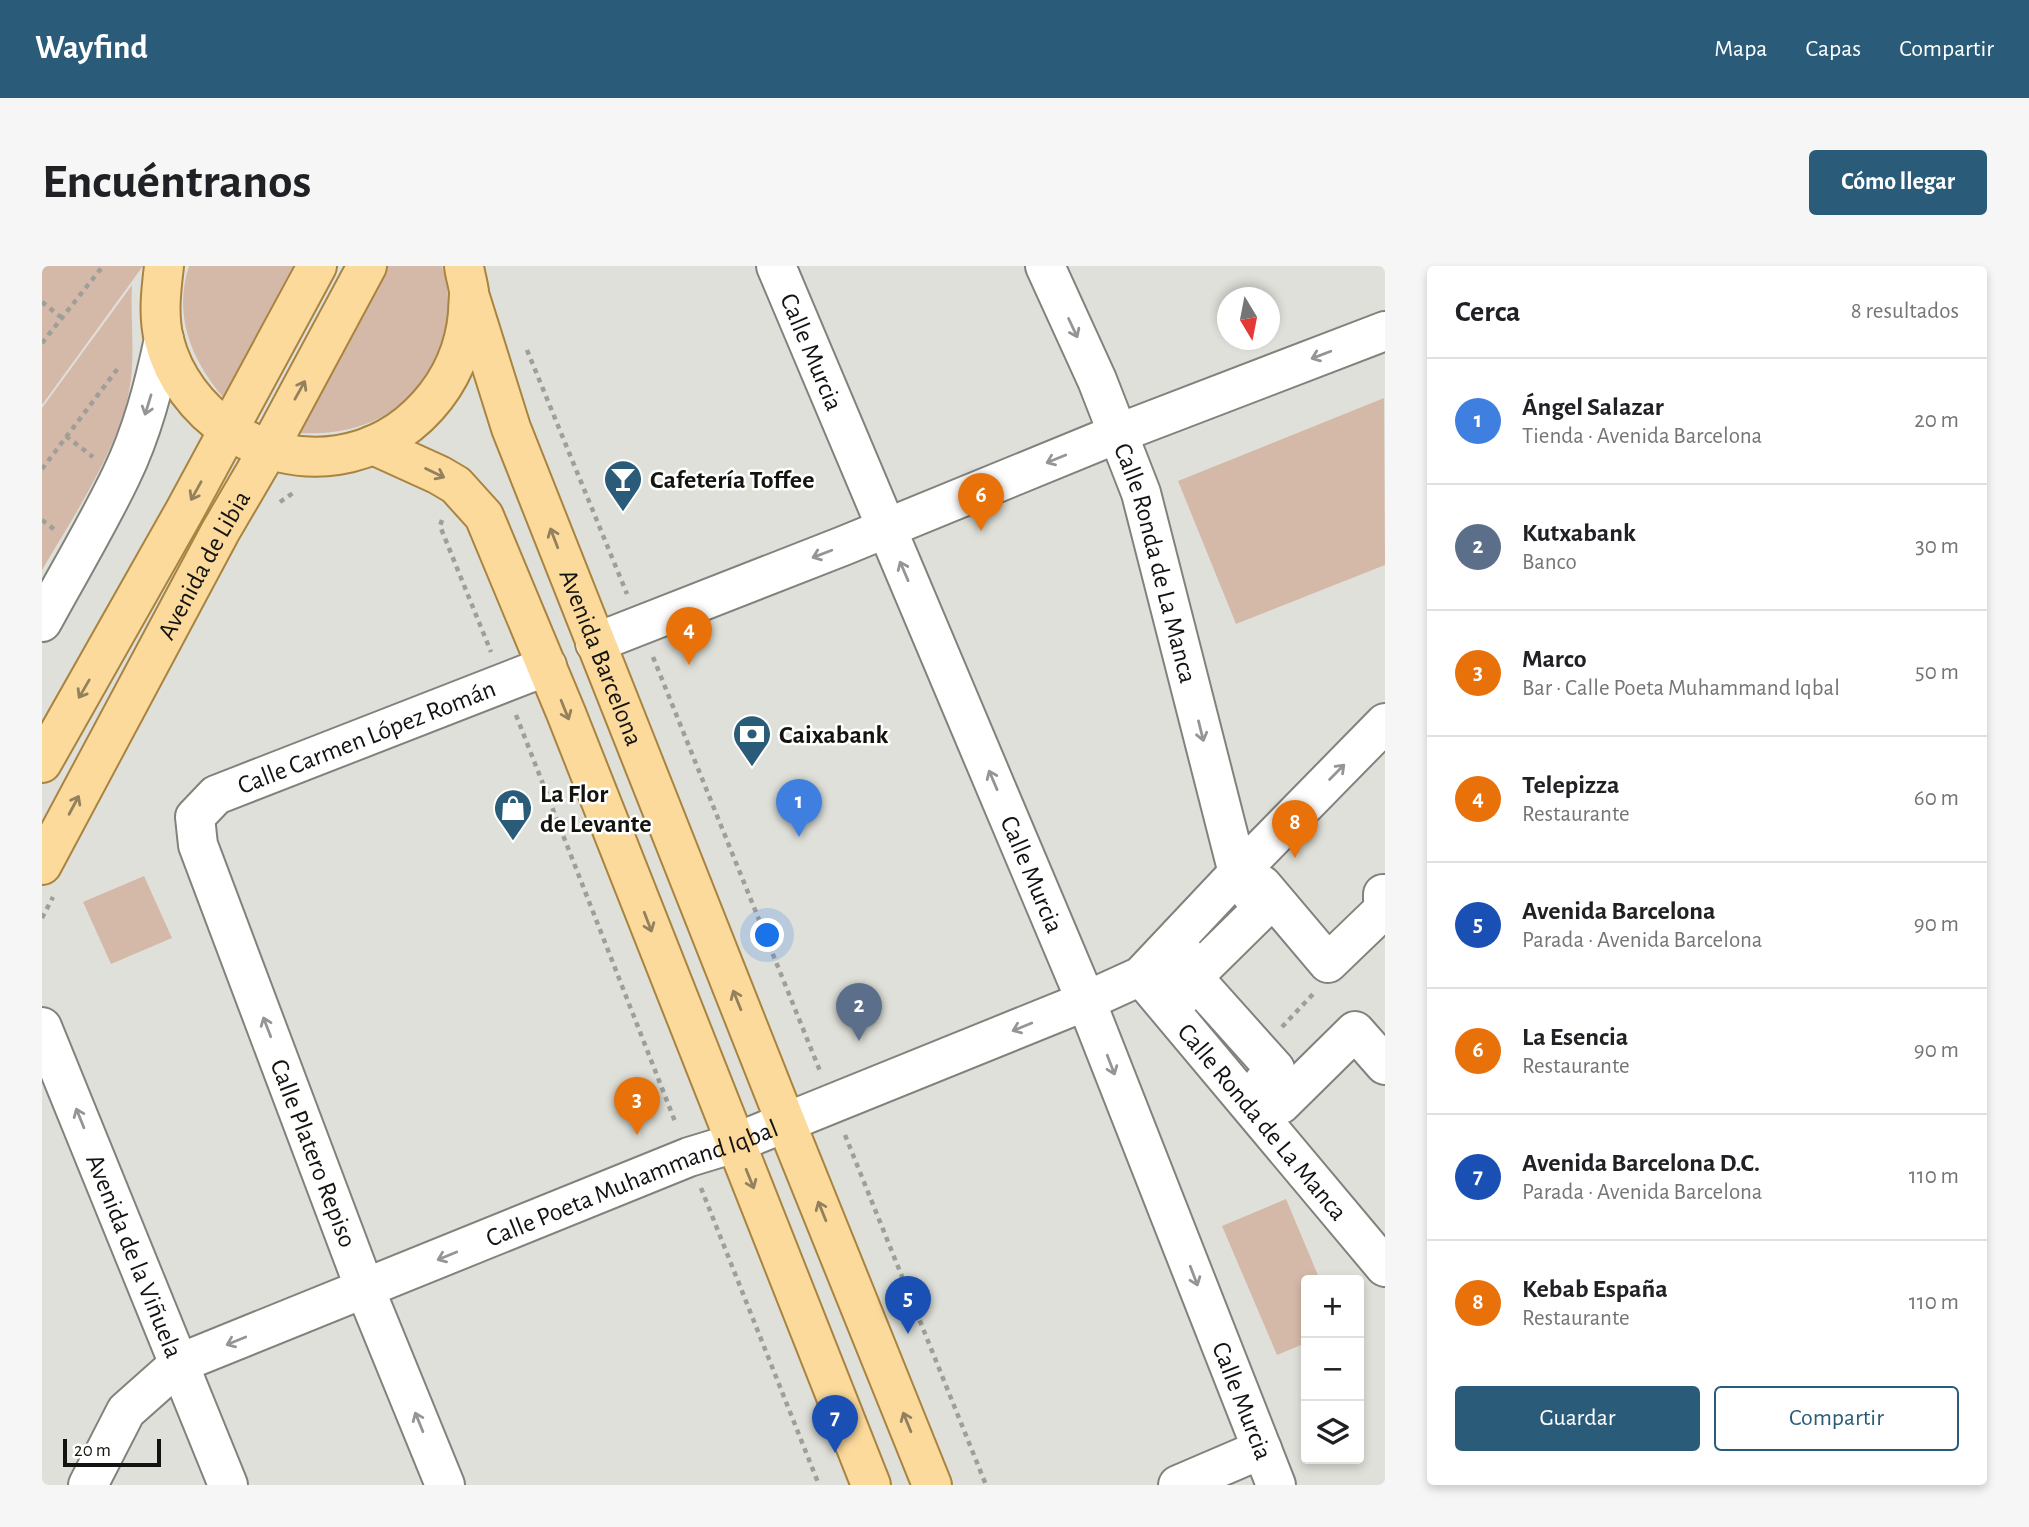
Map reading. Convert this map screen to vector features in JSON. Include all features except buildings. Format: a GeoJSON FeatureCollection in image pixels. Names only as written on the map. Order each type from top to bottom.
{"type":"FeatureCollection","features":[{"type":"Feature","properties":{"kind":"main road"},"geometry":{"type":"LineString","coordinates":[[164,266],[160,300],[164,339],[173,366],[188,391],[206,413],[229,431],[268,450],[303,456],[338,455],[373,445],[406,427],[434,400],[454,368],[466,332],[466,280]]}},
{"type":"Feature","properties":{"kind":"main road","name":"Avenida de Libia"},"geometry":{"type":"LineString","coordinates":[[42,763],[229,431],[317,266]]}},
{"type":"Feature","properties":{"kind":"main road","name":"Avenida de Libia"},"geometry":{"type":"LineString","coordinates":[[42,865],[220,532],[268,450],[367,266]]}},
{"type":"Feature","properties":{"kind":"main road","name":"Avenida Barcelona"},"geometry":{"type":"LineString","coordinates":[[466,280],[510,428],[932,1485]]}},
{"type":"Feature","properties":{"kind":"main road","name":"Avenida Barcelona"},"geometry":{"type":"LineString","coordinates":[[373,445],[456,485],[484,516],[547,666],[871,1485]]}},
{"type":"Feature","properties":{"kind":"street","name":"Calle Murcia"},"geometry":{"type":"LineString","coordinates":[[776,266],[1086,1001],[1276,1485]]}},
{"type":"Feature","properties":{"kind":"street","name":"Calle Ronda de La Manca"},"geometry":{"type":"LineString","coordinates":[[1045,266],[1119,433],[1141,493],[1238,873]]}},
{"type":"Feature","properties":{"kind":"street"},"geometry":{"type":"LineString","coordinates":[[595,643],[1119,433],[1385,331]]}},
{"type":"Feature","properties":{"kind":"street"},"geometry":{"type":"LineString","coordinates":[[42,622],[122,475],[152,392],[164,339]]}},
{"type":"Feature","properties":{"kind":"street","name":"Calle Carmen López Román"},"geometry":{"type":"LineString","coordinates":[[195,817],[216,795],[547,666]]}},
{"type":"Feature","properties":{"kind":"street"},"geometry":{"type":"LineString","coordinates":[[1141,976],[1385,723]]}},
{"type":"Feature","properties":{"kind":"street","name":"Calle Platero Repiso"},"geometry":{"type":"LineString","coordinates":[[195,817],[198,845],[365,1289],[445,1485]]}},
{"type":"Feature","properties":{"kind":"street"},"geometry":{"type":"LineString","coordinates":[[1385,894],[1383,910],[1328,963],[1262,885],[1251,894],[1262,908],[1199,971],[1183,953],[1170,967],[1168,977],[1182,996],[1198,984],[1275,1069],[1263,1083],[1282,1104],[1355,1031],[1385,1065]]}},
{"type":"Feature","properties":{"kind":"street","name":"Calle Ronda de La Manca"},"geometry":{"type":"LineString","coordinates":[[1141,976],[1385,1267]]}},
{"type":"Feature","properties":{"kind":"street","name":"Calle Poeta Muhammand Iqbal"},"geometry":{"type":"LineString","coordinates":[[180,1363],[689,1157],[786,1123],[1141,976]]}},
{"type":"Feature","properties":{"kind":"street","name":"Avenida de la Viñuela"},"geometry":{"type":"LineString","coordinates":[[42,1027],[228,1485]]}},
{"type":"Feature","properties":{"kind":"street"},"geometry":{"type":"LineString","coordinates":[[88,1485],[126,1412],[180,1363]]}},
{"type":"Feature","properties":{"kind":"street"},"geometry":{"type":"LineString","coordinates":[[1178,1485],[1262,1449]]}},
{"type":"Feature","properties":{"kind":"path"},"geometry":{"type":"LineString","coordinates":[[42,343],[103,266]]}},
{"type":"Feature","properties":{"kind":"path"},"geometry":{"type":"LineString","coordinates":[[42,302],[62,318]]}},
{"type":"Feature","properties":{"kind":"path"},"geometry":{"type":"LineString","coordinates":[[523,341],[986,1485]]}},
{"type":"Feature","properties":{"kind":"path"},"geometry":{"type":"LineString","coordinates":[[42,469],[121,364]]}},
{"type":"Feature","properties":{"kind":"path"},"geometry":{"type":"LineString","coordinates":[[66,436],[102,463]]}},
{"type":"Feature","properties":{"kind":"path"},"geometry":{"type":"LineString","coordinates":[[275,506],[301,488]]}},
{"type":"Feature","properties":{"kind":"path"},"geometry":{"type":"LineString","coordinates":[[442,517],[440,526],[819,1485]]}},
{"type":"Feature","properties":{"kind":"path"},"geometry":{"type":"LineString","coordinates":[[1280,1029],[1315,992]]}},
{"type":"Feature","properties":{"kind":"shaded area"},"geometry":{"type":"Polygon","coordinates":[[[42,266],[143,266],[42,405],[42,266]]]}},
{"type":"Feature","properties":{"kind":"shaded area"},"geometry":{"type":"Polygon","coordinates":[[[189,266],[293,266],[223,397],[202,367],[188,336],[183,302],[189,266]]]}},
{"type":"Feature","properties":{"kind":"shaded area"},"geometry":{"type":"Polygon","coordinates":[[[387,266],[442,266],[447,290],[447,315],[433,362],[419,384],[402,402],[383,416],[344,430],[296,433],[387,266]]]}},
{"type":"Feature","properties":{"kind":"shaded area"},"geometry":{"type":"Polygon","coordinates":[[[132,285],[132,365],[123,414],[105,460],[42,570],[42,408],[132,285]]]}},
{"type":"Feature","properties":{"kind":"shaded area"},"geometry":{"type":"Polygon","coordinates":[[[1384,398],[1385,565],[1236,624],[1178,481],[1384,398]]]}},
{"type":"Feature","properties":{"kind":"shaded area"},"geometry":{"type":"Polygon","coordinates":[[[144,876],[172,938],[111,964],[83,902],[144,876]]]}},
{"type":"Feature","properties":{"kind":"shaded area"},"geometry":{"type":"Polygon","coordinates":[[[1286,1199],[1318,1275],[1301,1275],[1301,1345],[1277,1355],[1222,1226],[1286,1199]]]}},
{"type":"Feature","properties":{"kind":"place","name":"Cafetería Toffee"},"geometry":{"type":"Point","coordinates":[623,513]}},
{"type":"Feature","properties":{"kind":"place","name":"La Esencia"},"geometry":{"type":"Point","coordinates":[981,531]}},
{"type":"Feature","properties":{"kind":"place","name":"Telepizza"},"geometry":{"type":"Point","coordinates":[689,665]}},
{"type":"Feature","properties":{"kind":"place","name":"Caixabank"},"geometry":{"type":"Point","coordinates":[752,768]}},
{"type":"Feature","properties":{"kind":"place","name":"Ángel Salazar"},"geometry":{"type":"Point","coordinates":[799,837]}},
{"type":"Feature","properties":{"kind":"place","name":"La Flor de Levante"},"geometry":{"type":"Point","coordinates":[513,842]}},
{"type":"Feature","properties":{"kind":"place","name":"Kebab España"},"geometry":{"type":"Point","coordinates":[1295,858]}},
{"type":"Feature","properties":{"kind":"place","name":"Kutxabank"},"geometry":{"type":"Point","coordinates":[859,1041]}},
{"type":"Feature","properties":{"kind":"place","name":"Marco"},"geometry":{"type":"Point","coordinates":[637,1135]}},
{"type":"Feature","properties":{"kind":"place","name":"Avenida Barcelona"},"geometry":{"type":"Point","coordinates":[908,1334]}},
{"type":"Feature","properties":{"kind":"place","name":"Avenida Barcelona D.C."},"geometry":{"type":"Point","coordinates":[835,1453]}}]}
